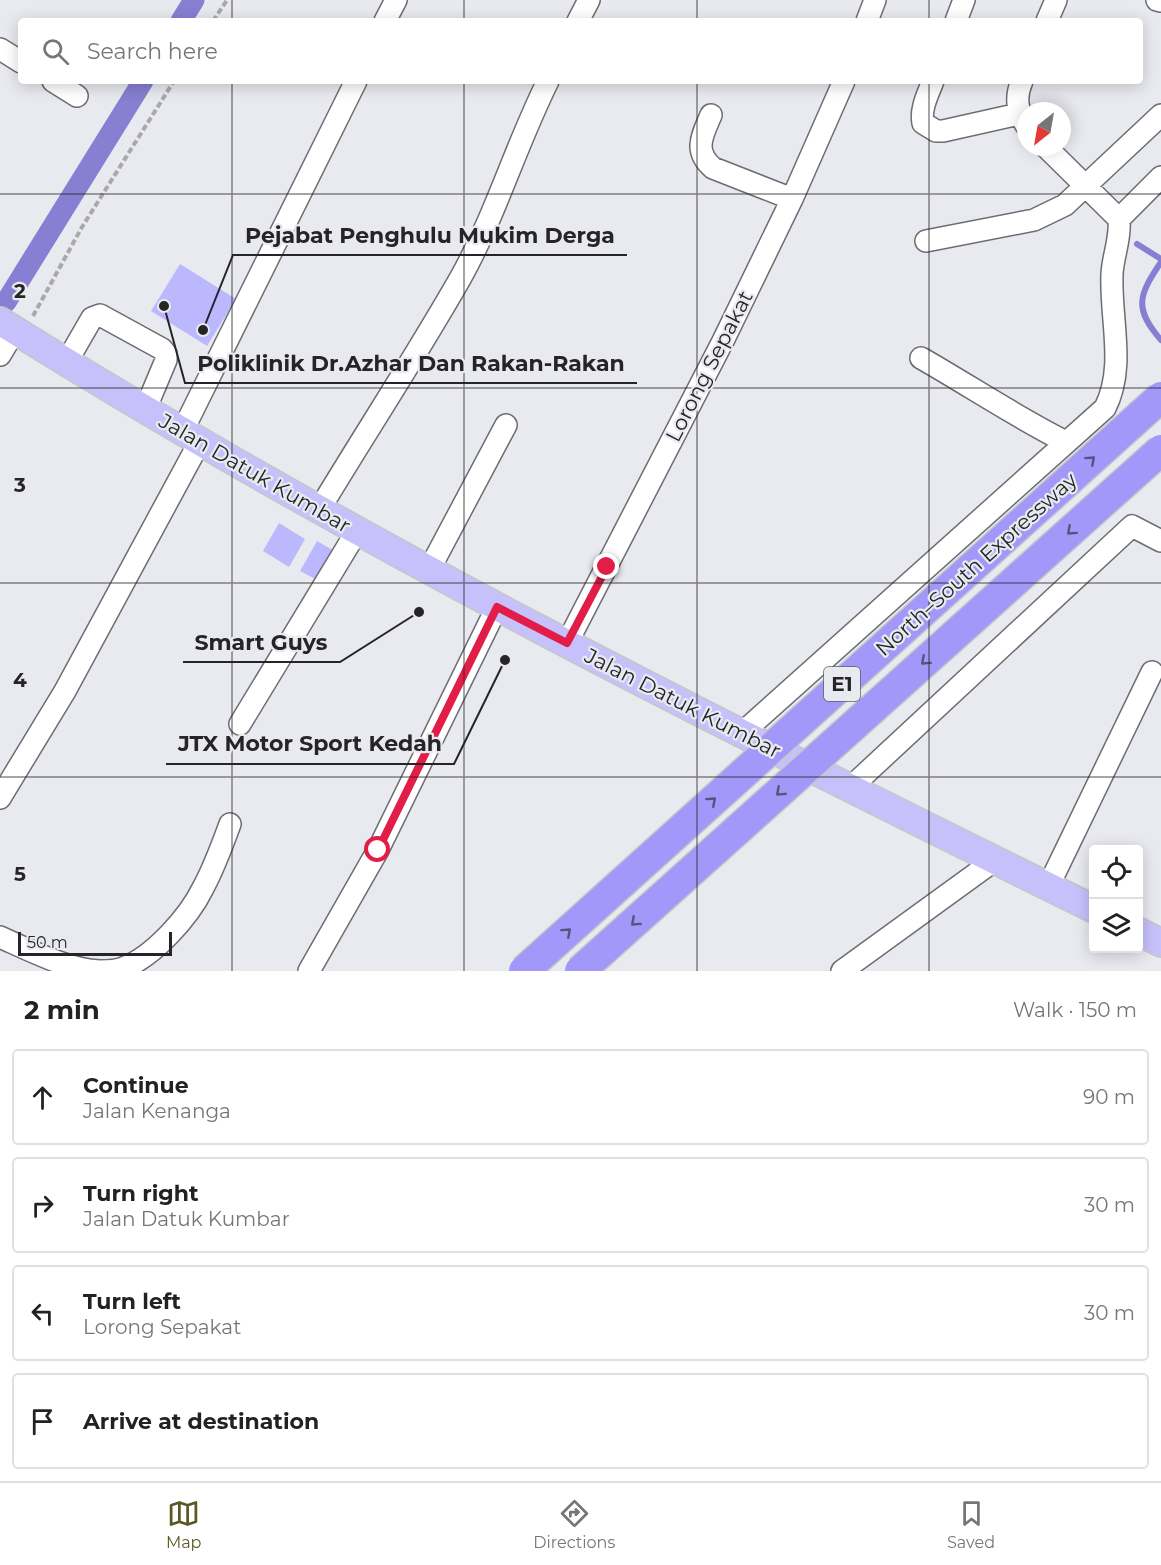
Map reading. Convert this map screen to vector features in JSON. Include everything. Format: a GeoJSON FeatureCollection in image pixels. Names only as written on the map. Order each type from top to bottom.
{"type":"FeatureCollection","features":[{"type":"Feature","properties":{"kind":"highway","name":"North–South Expressway"},"geometry":{"type":"LineString","coordinates":[[524,971],[1161,397]]}},
{"type":"Feature","properties":{"kind":"highway","name":"North–South Expressway"},"geometry":{"type":"LineString","coordinates":[[580,971],[1161,450]]}},
{"type":"Feature","properties":{"kind":"main road","name":"Jalan Datuk Kumbar"},"geometry":{"type":"LineString","coordinates":[[12,329],[190,437],[497,607],[850,788],[1089,907]]}},
{"type":"Feature","properties":{"kind":"street"},"geometry":{"type":"LineString","coordinates":[[387,18],[396,0]]}},
{"type":"Feature","properties":{"kind":"street"},"geometry":{"type":"LineString","coordinates":[[580,18],[589,0]]}},
{"type":"Feature","properties":{"kind":"street"},"geometry":{"type":"LineString","coordinates":[[868,18],[875,0]]}},
{"type":"Feature","properties":{"kind":"street"},"geometry":{"type":"LineString","coordinates":[[957,18],[964,0]]}},
{"type":"Feature","properties":{"kind":"street"},"geometry":{"type":"LineString","coordinates":[[1048,18],[1056,0]]}},
{"type":"Feature","properties":{"kind":"street"},"geometry":{"type":"LineString","coordinates":[[0,49],[18,60]]}},
{"type":"Feature","properties":{"kind":"street"},"geometry":{"type":"LineString","coordinates":[[57,84],[77,96]]}},
{"type":"Feature","properties":{"kind":"street"},"geometry":{"type":"LineString","coordinates":[[0,798],[65,691],[190,437],[355,84]]}},
{"type":"Feature","properties":{"kind":"street"},"geometry":{"type":"LineString","coordinates":[[319,510],[461,276],[547,84]]}},
{"type":"Feature","properties":{"kind":"street","name":"Lorong Sepakat"},"geometry":{"type":"LineString","coordinates":[[567,643],[723,340],[792,199],[843,84]]}},
{"type":"Feature","properties":{"kind":"street"},"geometry":{"type":"LineString","coordinates":[[932,84],[922,118],[923,123],[936,131],[1017,121]]}},
{"type":"Feature","properties":{"kind":"street"},"geometry":{"type":"LineString","coordinates":[[1017,102],[1020,84]]}},
{"type":"Feature","properties":{"kind":"street"},"geometry":{"type":"LineString","coordinates":[[711,115],[700,145],[705,162],[713,168],[792,199]]}},
{"type":"Feature","properties":{"kind":"street"},"geometry":{"type":"LineString","coordinates":[[926,241],[1034,220],[1065,205],[1161,115]]}},
{"type":"Feature","properties":{"kind":"street"},"geometry":{"type":"LineString","coordinates":[[742,733],[1105,408],[1112,394],[1116,363],[1112,275],[1121,235],[1119,219],[1055,156]]}},
{"type":"Feature","properties":{"kind":"street"},"geometry":{"type":"LineString","coordinates":[[1119,219],[1161,177]]}},
{"type":"Feature","properties":{"kind":"street"},"geometry":{"type":"LineString","coordinates":[[66,363],[92,318],[100,315],[162,349],[166,354],[166,360],[145,410]]}},
{"type":"Feature","properties":{"kind":"street"},"geometry":{"type":"LineString","coordinates":[[0,355],[12,329]]}},
{"type":"Feature","properties":{"kind":"street"},"geometry":{"type":"LineString","coordinates":[[921,358],[1027,423],[1066,442]]}},
{"type":"Feature","properties":{"kind":"street"},"geometry":{"type":"LineString","coordinates":[[429,570],[506,425]]}},
{"type":"Feature","properties":{"kind":"street"},"geometry":{"type":"LineString","coordinates":[[850,788],[1132,526],[1161,541]]}},
{"type":"Feature","properties":{"kind":"street"},"geometry":{"type":"LineString","coordinates":[[240,724],[357,531]]}},
{"type":"Feature","properties":{"kind":"street"},"geometry":{"type":"LineString","coordinates":[[309,971],[378,850],[497,607]]}},
{"type":"Feature","properties":{"kind":"street"},"geometry":{"type":"LineString","coordinates":[[1048,887],[1152,672]]}},
{"type":"Feature","properties":{"kind":"street"},"geometry":{"type":"LineString","coordinates":[[0,937],[77,968],[100,971],[121,969],[140,959],[187,914],[203,889],[230,824]]}},
{"type":"Feature","properties":{"kind":"street"},"geometry":{"type":"LineString","coordinates":[[842,971],[995,860]]}},
{"type":"Feature","properties":{"kind":"path"},"geometry":{"type":"LineString","coordinates":[[215,18],[227,0]]}},
{"type":"Feature","properties":{"kind":"path"},"geometry":{"type":"LineString","coordinates":[[12,329],[82,227],[172,84]]}},
{"type":"Feature","properties":{"kind":"building"},"geometry":{"type":"Polygon","coordinates":[[[180,264],[236,299],[207,346],[151,311],[180,264]]]}},
{"type":"Feature","properties":{"kind":"building"},"geometry":{"type":"Polygon","coordinates":[[[279,523],[305,539],[289,567],[263,551],[279,523]]]}},
{"type":"Feature","properties":{"kind":"building"},"geometry":{"type":"Polygon","coordinates":[[[317,541],[338,553],[321,582],[300,571],[317,541]]]}},
{"type":"Feature","properties":{"kind":"waterway"},"geometry":{"type":"LineString","coordinates":[[183,18],[194,0]]}},
{"type":"Feature","properties":{"kind":"waterway"},"geometry":{"type":"LineString","coordinates":[[6,302],[141,84]]}},
{"type":"Feature","properties":{"kind":"waterway"},"geometry":{"type":"LineString","coordinates":[[1137,244],[1161,259]]}},
{"type":"Feature","properties":{"kind":"waterway"},"geometry":{"type":"LineString","coordinates":[[1161,262],[1148,284],[1142,301],[1146,319],[1161,340]]}},
{"type":"Feature","properties":{"kind":"place","name":"Poliklinik Dr.Azhar Dan Rakan-Rakan"},"geometry":{"type":"Point","coordinates":[164,306]}},
{"type":"Feature","properties":{"kind":"place","name":"Pejabat Penghulu Mukim Derga"},"geometry":{"type":"Point","coordinates":[203,330]}},
{"type":"Feature","properties":{"kind":"place","name":"Smart Guys"},"geometry":{"type":"Point","coordinates":[419,612]}},
{"type":"Feature","properties":{"kind":"place","name":"JTX Motor Sport Kedah"},"geometry":{"type":"Point","coordinates":[505,660]}},
{"type":"Feature","properties":{"kind":"route"},"geometry":{"type":"LineString","coordinates":[[378,850],[497,607],[567,643],[607,567]]}}]}
